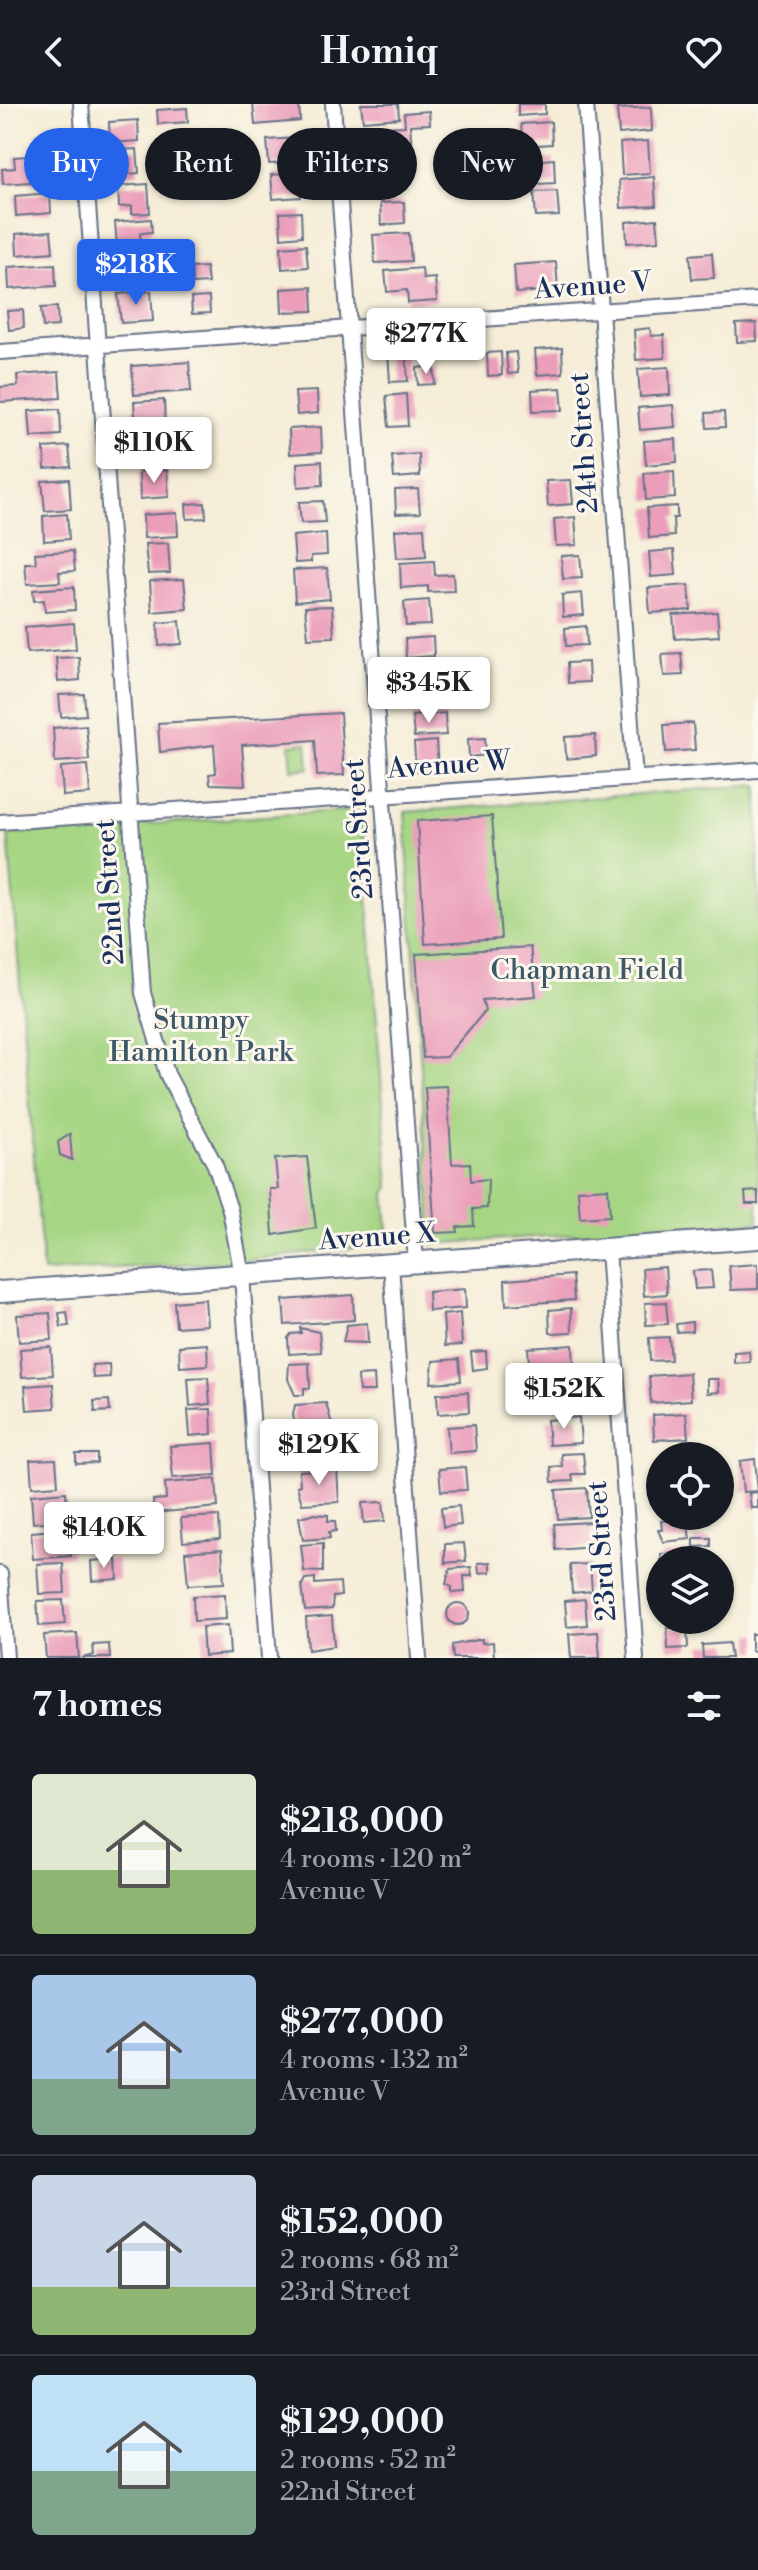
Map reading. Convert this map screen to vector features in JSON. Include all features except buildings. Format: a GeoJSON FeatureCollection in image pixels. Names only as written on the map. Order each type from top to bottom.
{"type":"FeatureCollection","features":[{"type":"Feature","properties":{"kind":"street","name":"22nd Street"},"geometry":{"type":"LineString","coordinates":[[81,104],[143,993],[167,1074],[215,1165],[230,1210],[242,1275],[269,1658]]}},
{"type":"Feature","properties":{"kind":"street","name":"23rd Street"},"geometry":{"type":"LineString","coordinates":[[333,104],[416,1263]]}},
{"type":"Feature","properties":{"kind":"street","name":"24th Street"},"geometry":{"type":"LineString","coordinates":[[586,104],[635,779]]}},
{"type":"Feature","properties":{"kind":"street","name":"Avenue V"},"geometry":{"type":"LineString","coordinates":[[0,352],[758,300]]}},
{"type":"Feature","properties":{"kind":"street","name":"Avenue W"},"geometry":{"type":"LineString","coordinates":[[0,822],[758,770]]}},
{"type":"Feature","properties":{"kind":"street","name":"Avenue X"},"geometry":{"type":"LineString","coordinates":[[0,1292],[758,1238]]}},
{"type":"Feature","properties":{"kind":"street","name":"23rd Street"},"geometry":{"type":"LineString","coordinates":[[608,1249],[636,1658]]}},
{"type":"Feature","properties":{"kind":"street"},"geometry":{"type":"LineString","coordinates":[[391,1264],[419,1658]]}},
{"type":"Feature","properties":{"kind":"street"},"geometry":{"type":"LineString","coordinates":[[0,1574],[6,1658]]}},
{"type":"Feature","properties":{"kind":"green space"},"geometry":{"type":"Polygon","coordinates":[[[307,743],[309,768],[292,770],[290,745],[307,743]]]}},
{"type":"Feature","properties":{"kind":"green space","name":"Chapman Field"},"geometry":{"type":"Polygon","coordinates":[[[758,785],[758,1222],[432,1244],[405,812],[758,785]]]}},
{"type":"Feature","properties":{"kind":"green space","name":"Stumpy Hamilton Park"},"geometry":{"type":"Polygon","coordinates":[[[352,810],[362,819],[389,1187],[385,1193],[389,1244],[240,1261],[43,1272],[8,834],[352,810]]]}}]}
